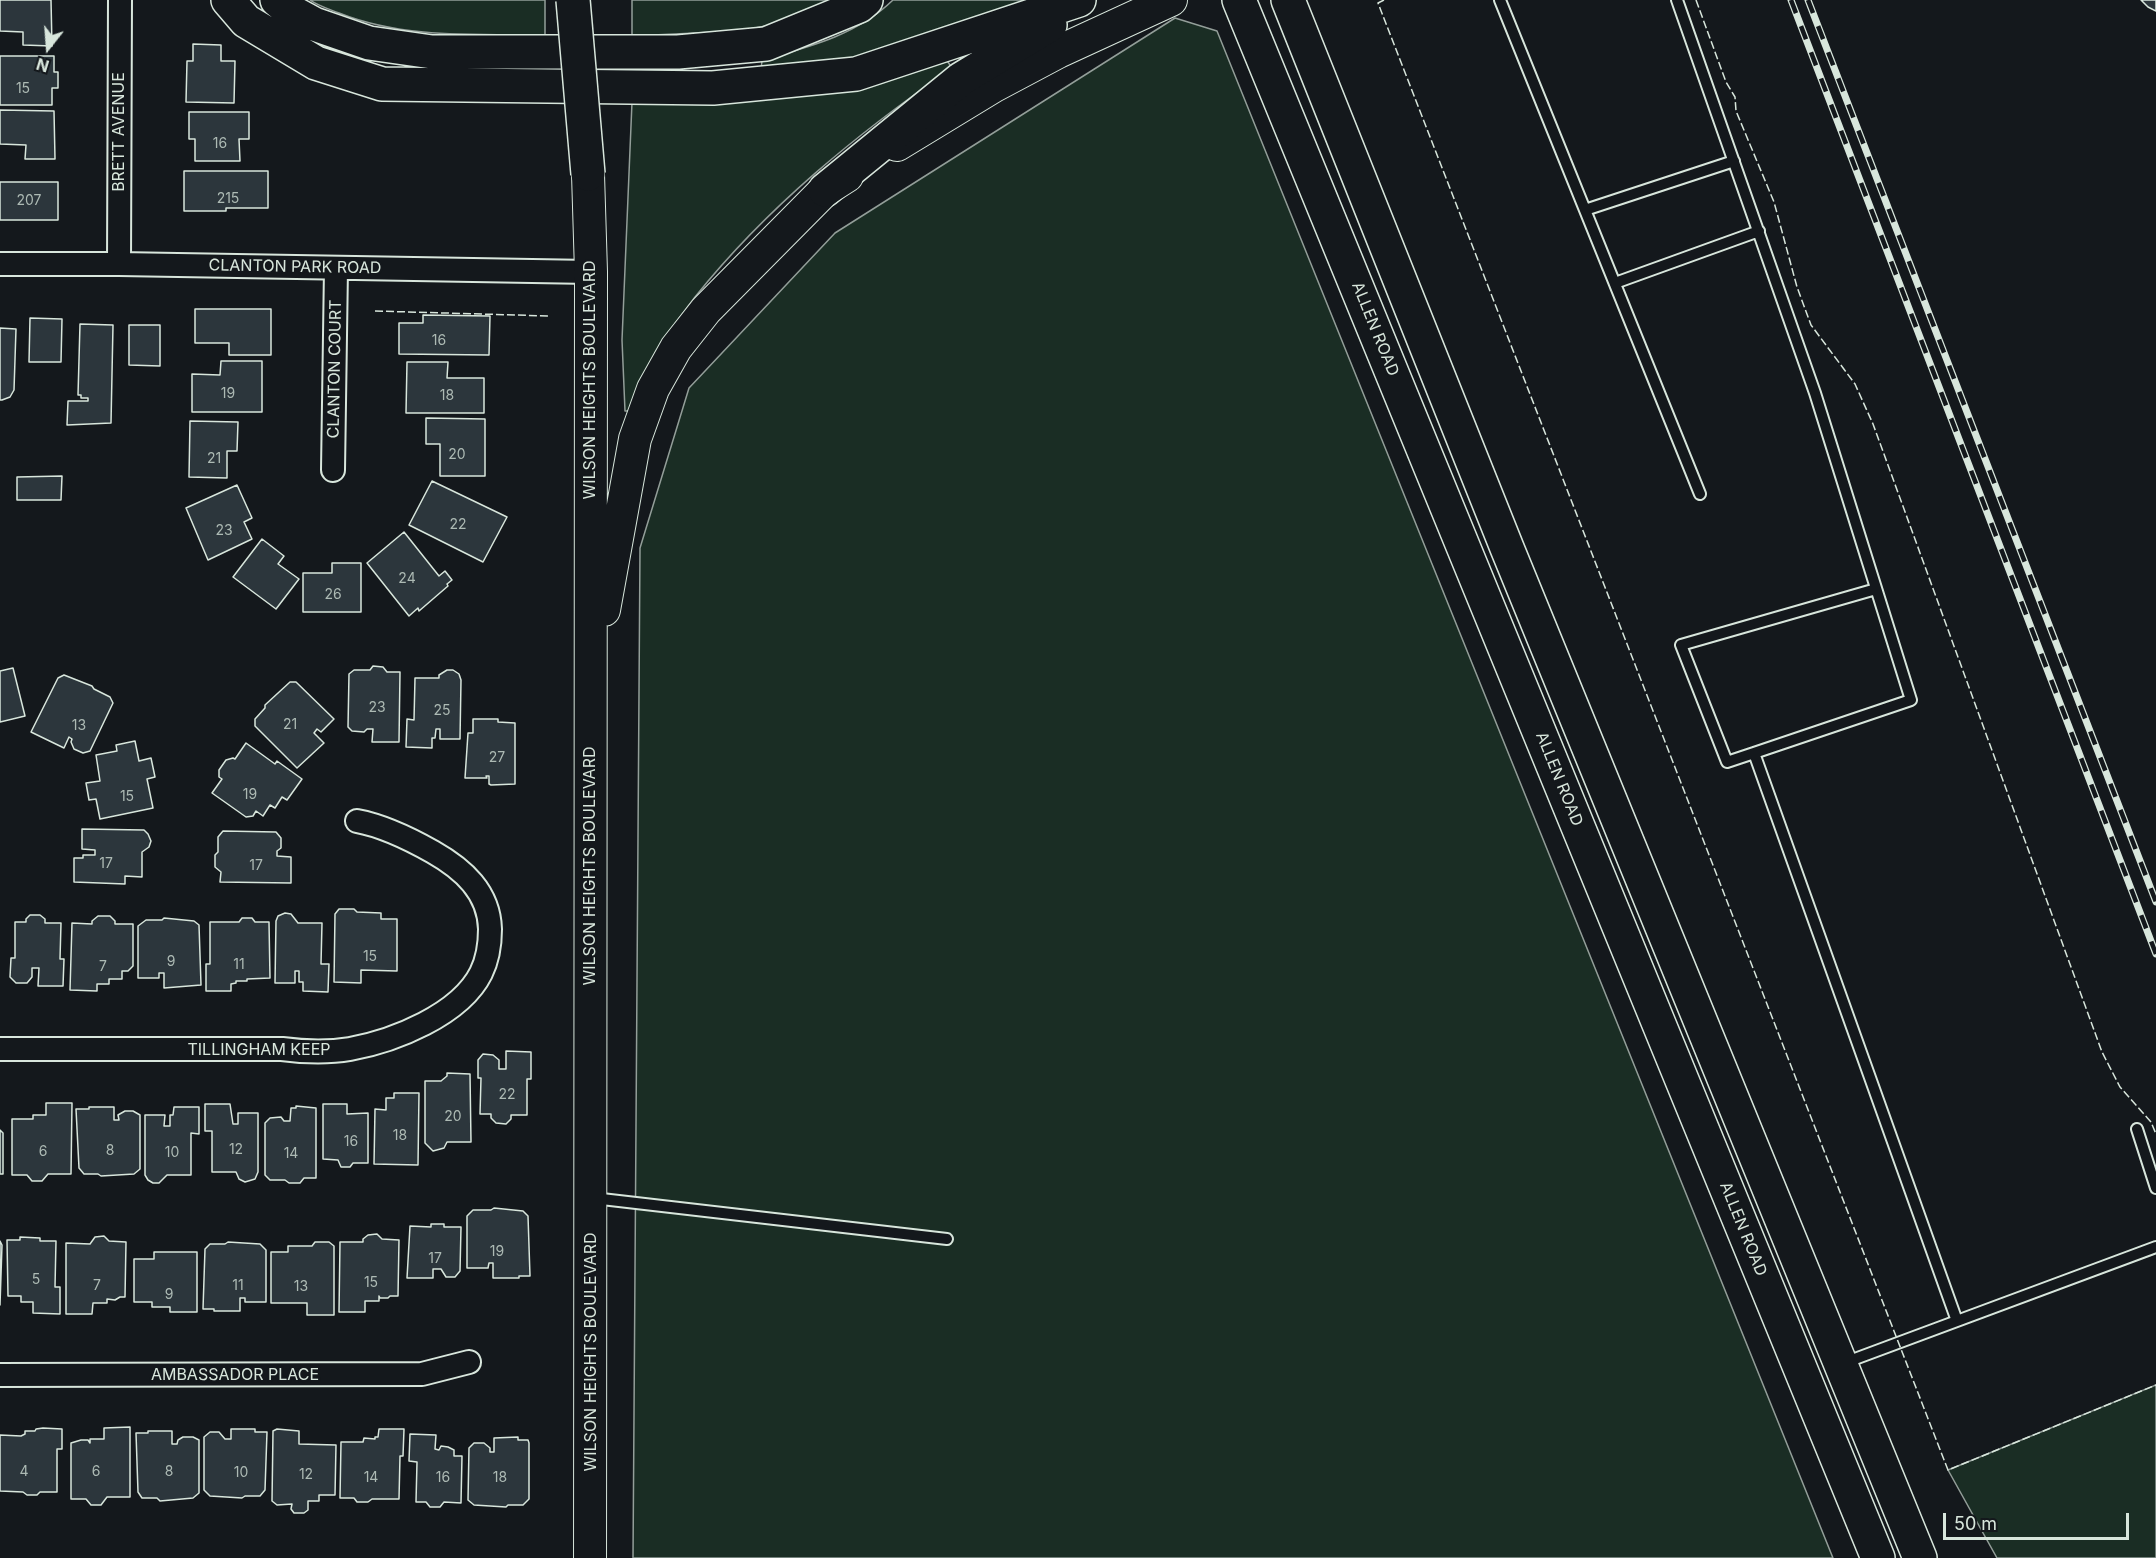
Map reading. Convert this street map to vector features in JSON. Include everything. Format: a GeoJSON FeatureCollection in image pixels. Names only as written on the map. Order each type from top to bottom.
{"type":"FeatureCollection","features":[{"type":"Feature","properties":{"kind":"main road"},"geometry":{"type":"LineString","coordinates":[[228,0],[246,21],[316,63],[381,84],[713,88],[856,74],[1079,0]]}},
{"type":"Feature","properties":{"kind":"main road"},"geometry":{"type":"LineString","coordinates":[[276,0],[290,11],[314,24],[358,40],[421,51],[678,52],[766,44],[859,6],[866,0]]}},
{"type":"Feature","properties":{"kind":"main road"},"geometry":{"type":"LineString","coordinates":[[573,0],[588,174]]}},
{"type":"Feature","properties":{"kind":"main road"},"geometry":{"type":"LineString","coordinates":[[590,693],[635,439],[652,389],[676,348],[706,310],[825,190],[961,79],[1090,0]]}},
{"type":"Feature","properties":{"kind":"main road"},"geometry":{"type":"LineString","coordinates":[[825,190],[994,86],[1058,52],[1171,0]]}},
{"type":"Feature","properties":{"kind":"main road","name":"ALLEN ROAD"},"geometry":{"type":"LineString","coordinates":[[1239,0],[1878,1558]]}},
{"type":"Feature","properties":{"kind":"main road"},"geometry":{"type":"LineString","coordinates":[[1288,0],[1508,549],[1920,1558]]}},
{"type":"Feature","properties":{"kind":"main road","name":"WILSON HEIGHTS BOULEVARD"},"geometry":{"type":"LineString","coordinates":[[588,174],[591,272],[590,1558]]}},
{"type":"Feature","properties":{"kind":"street","name":"BRETT AVENUE"},"geometry":{"type":"LineString","coordinates":[[119,264],[120,0]]}},
{"type":"Feature","properties":{"kind":"street","name":"CLANTON PARK ROAD"},"geometry":{"type":"LineString","coordinates":[[0,264],[591,272]]}},
{"type":"Feature","properties":{"kind":"street","name":"CLANTON COURT"},"geometry":{"type":"LineString","coordinates":[[333,470],[336,268]]}},
{"type":"Feature","properties":{"kind":"street","name":"TILLINGHAM KEEP"},"geometry":{"type":"LineString","coordinates":[[0,1048],[282,1049],[327,1052],[379,1042],[428,1022],[467,994],[481,975],[490,943],[487,911],[475,886],[450,862],[410,839],[357,821]]}},
{"type":"Feature","properties":{"kind":"street","name":"AMBASSADOR PLACE"},"geometry":{"type":"LineString","coordinates":[[0,1375],[422,1374],[469,1362]]}},
{"type":"Feature","properties":{"kind":"lane"},"geometry":{"type":"LineString","coordinates":[[1500,0],[1700,494]]}},
{"type":"Feature","properties":{"kind":"lane"},"geometry":{"type":"LineString","coordinates":[[1677,0],[1815,393],[1911,700],[1726,762],[1681,645],[1876,589]]}},
{"type":"Feature","properties":{"kind":"lane"},"geometry":{"type":"LineString","coordinates":[[1585,210],[1734,161]]}},
{"type":"Feature","properties":{"kind":"lane"},"geometry":{"type":"LineString","coordinates":[[1614,283],[1759,231]]}},
{"type":"Feature","properties":{"kind":"lane"},"geometry":{"type":"LineString","coordinates":[[1754,753],[1957,1321]]}},
{"type":"Feature","properties":{"kind":"lane"},"geometry":{"type":"LineString","coordinates":[[2137,1129],[2156,1188]]}},
{"type":"Feature","properties":{"kind":"lane"},"geometry":{"type":"LineString","coordinates":[[591,1198],[947,1239]]}},
{"type":"Feature","properties":{"kind":"lane"},"geometry":{"type":"LineString","coordinates":[[1841,1364],[2156,1247]]}},
{"type":"Feature","properties":{"kind":"green space"},"geometry":{"type":"Polygon","coordinates":[[[310,0],[545,0],[545,35],[415,31],[364,21],[310,0]]]}},
{"type":"Feature","properties":{"kind":"green space"},"geometry":{"type":"Polygon","coordinates":[[[632,0],[839,0],[788,22],[738,31],[632,36],[632,0]]]}},
{"type":"Feature","properties":{"kind":"green space"},"geometry":{"type":"Polygon","coordinates":[[[893,0],[1041,0],[872,61],[761,71],[762,60],[815,45],[848,31],[879,12],[893,0]]]}},
{"type":"Feature","properties":{"kind":"green space"},"geometry":{"type":"Polygon","coordinates":[[[1175,18],[1217,31],[1833,1558],[633,1558],[640,548],[689,388],[835,233],[1175,18]]]}},
{"type":"Feature","properties":{"kind":"green space"},"geometry":{"type":"Polygon","coordinates":[[[946,59],[952,68],[848,145],[752,232],[695,297],[662,341],[650,363],[631,411],[625,411],[622,340],[632,102],[771,99],[828,90],[946,59]]]}},
{"type":"Feature","properties":{"kind":"green space"},"geometry":{"type":"Polygon","coordinates":[[[2156,1385],[2156,1558],[1997,1558],[1948,1470],[2156,1385]]]}},
{"type":"Feature","properties":{"kind":"building"},"geometry":{"type":"Polygon","coordinates":[[[0,0],[51,0],[52,46],[23,45],[23,32],[0,31],[0,0]]]}},
{"type":"Feature","properties":{"kind":"building"},"geometry":{"type":"Polygon","coordinates":[[[2141,0],[2156,0],[2156,11],[2148,7],[2141,0]]]}},
{"type":"Feature","properties":{"kind":"building"},"geometry":{"type":"Polygon","coordinates":[[[193,44],[221,45],[221,61],[235,61],[234,103],[186,102],[187,61],[193,61],[193,44]]]}},
{"type":"Feature","properties":{"kind":"building"},"geometry":{"type":"Polygon","coordinates":[[[0,56],[54,56],[54,72],[58,72],[58,88],[52,88],[52,105],[0,105],[0,56]]]}},
{"type":"Feature","properties":{"kind":"building"},"geometry":{"type":"Polygon","coordinates":[[[0,110],[54,111],[55,159],[25,159],[26,145],[0,144],[0,110]]]}},
{"type":"Feature","properties":{"kind":"building"},"geometry":{"type":"Polygon","coordinates":[[[189,112],[249,112],[249,139],[239,139],[240,161],[195,161],[195,139],[189,139],[189,112]]]}},
{"type":"Feature","properties":{"kind":"building"},"geometry":{"type":"Polygon","coordinates":[[[184,171],[268,171],[268,208],[184,211],[184,171]]]}},
{"type":"Feature","properties":{"kind":"building"},"geometry":{"type":"Polygon","coordinates":[[[0,182],[58,182],[58,220],[0,220],[0,182]]]}},
{"type":"Feature","properties":{"kind":"building"},"geometry":{"type":"Polygon","coordinates":[[[195,309],[271,309],[271,355],[229,355],[229,343],[195,343],[195,309]]]}},
{"type":"Feature","properties":{"kind":"building"},"geometry":{"type":"Polygon","coordinates":[[[423,315],[490,316],[489,355],[399,354],[399,323],[423,323],[423,315]]]}},
{"type":"Feature","properties":{"kind":"building"},"geometry":{"type":"Polygon","coordinates":[[[30,318],[62,319],[61,362],[29,362],[30,318]]]}},
{"type":"Feature","properties":{"kind":"building"},"geometry":{"type":"Polygon","coordinates":[[[80,324],[113,325],[111,423],[67,425],[68,401],[88,401],[88,398],[81,398],[81,395],[78,395],[80,324]]]}},
{"type":"Feature","properties":{"kind":"building"},"geometry":{"type":"Polygon","coordinates":[[[129,325],[160,325],[160,366],[129,365],[129,325]]]}},
{"type":"Feature","properties":{"kind":"building"},"geometry":{"type":"Polygon","coordinates":[[[0,328],[16,329],[14,390],[10,397],[2,400],[0,400],[0,328]]]}},
{"type":"Feature","properties":{"kind":"building"},"geometry":{"type":"Polygon","coordinates":[[[221,361],[262,361],[262,412],[192,412],[192,374],[220,375],[221,361]]]}},
{"type":"Feature","properties":{"kind":"building"},"geometry":{"type":"Polygon","coordinates":[[[407,362],[448,362],[447,378],[484,378],[484,413],[406,413],[407,362]]]}},
{"type":"Feature","properties":{"kind":"building"},"geometry":{"type":"Polygon","coordinates":[[[426,418],[485,419],[485,476],[440,476],[440,444],[426,444],[426,418]]]}},
{"type":"Feature","properties":{"kind":"building"},"geometry":{"type":"Polygon","coordinates":[[[190,421],[238,422],[237,451],[227,451],[227,478],[189,477],[190,421]]]}},
{"type":"Feature","properties":{"kind":"building"},"geometry":{"type":"Polygon","coordinates":[[[62,476],[61,500],[17,500],[17,477],[62,476]]]}},
{"type":"Feature","properties":{"kind":"building"},"geometry":{"type":"Polygon","coordinates":[[[432,481],[507,517],[483,562],[409,525],[432,481]]]}},
{"type":"Feature","properties":{"kind":"building"},"geometry":{"type":"Polygon","coordinates":[[[237,485],[252,518],[244,522],[252,539],[208,560],[186,508],[237,485]]]}},
{"type":"Feature","properties":{"kind":"building"},"geometry":{"type":"Polygon","coordinates":[[[404,532],[439,576],[445,571],[452,580],[419,611],[418,608],[409,616],[367,563],[404,532]]]}},
{"type":"Feature","properties":{"kind":"building"},"geometry":{"type":"Polygon","coordinates":[[[262,539],[284,556],[278,564],[299,579],[276,609],[233,577],[262,539]]]}},
{"type":"Feature","properties":{"kind":"building"},"geometry":{"type":"Polygon","coordinates":[[[332,563],[361,563],[361,612],[303,612],[303,573],[332,573],[332,563]]]}},
{"type":"Feature","properties":{"kind":"building"},"geometry":{"type":"Polygon","coordinates":[[[373,666],[383,667],[387,672],[400,672],[399,742],[372,742],[373,729],[367,729],[364,732],[352,731],[348,727],[349,674],[354,670],[370,670],[373,666]]]}},
{"type":"Feature","properties":{"kind":"building"},"geometry":{"type":"Polygon","coordinates":[[[13,668],[25,716],[0,722],[0,671],[13,668]]]}},
{"type":"Feature","properties":{"kind":"building"},"geometry":{"type":"Polygon","coordinates":[[[447,670],[453,670],[459,674],[461,680],[460,739],[440,739],[440,729],[436,729],[435,738],[432,738],[432,748],[406,747],[407,719],[414,720],[415,678],[439,678],[439,675],[447,670]]]}},
{"type":"Feature","properties":{"kind":"building"},"geometry":{"type":"Polygon","coordinates":[[[64,675],[92,686],[110,697],[113,703],[90,751],[83,753],[74,749],[72,739],[69,737],[64,748],[31,732],[58,678],[64,675]]]}},
{"type":"Feature","properties":{"kind":"building"},"geometry":{"type":"Polygon","coordinates":[[[290,682],[296,682],[334,719],[321,732],[317,729],[314,733],[324,743],[297,768],[255,726],[255,719],[265,705],[290,682]]]}},
{"type":"Feature","properties":{"kind":"building"},"geometry":{"type":"Polygon","coordinates":[[[473,719],[498,719],[498,722],[515,723],[515,784],[491,785],[489,776],[486,776],[487,778],[465,778],[468,733],[473,733],[473,719]]]}},
{"type":"Feature","properties":{"kind":"building"},"geometry":{"type":"Polygon","coordinates":[[[135,741],[139,761],[151,758],[155,777],[147,779],[153,808],[100,819],[96,799],[89,800],[86,783],[100,781],[96,755],[117,751],[116,745],[135,741]]]}},
{"type":"Feature","properties":{"kind":"building"},"geometry":{"type":"Polygon","coordinates":[[[246,743],[275,764],[277,761],[302,779],[287,800],[282,797],[275,808],[270,805],[263,816],[256,811],[253,816],[246,817],[212,793],[222,779],[219,777],[219,770],[226,760],[235,759],[246,743]]]}},
{"type":"Feature","properties":{"kind":"building"},"geometry":{"type":"Polygon","coordinates":[[[82,829],[144,830],[151,841],[149,847],[142,852],[142,877],[125,876],[125,884],[74,882],[74,858],[95,855],[95,850],[82,849],[82,829]]]}},
{"type":"Feature","properties":{"kind":"building"},"geometry":{"type":"Polygon","coordinates":[[[223,831],[276,832],[281,838],[281,848],[277,851],[277,856],[291,857],[291,883],[220,882],[221,872],[215,867],[215,855],[218,852],[218,837],[223,831]]]}},
{"type":"Feature","properties":{"kind":"building"},"geometry":{"type":"Polygon","coordinates":[[[339,909],[381,913],[381,919],[397,919],[397,971],[361,970],[361,983],[334,982],[335,914],[339,909]]]}},
{"type":"Feature","properties":{"kind":"building"},"geometry":{"type":"Polygon","coordinates":[[[285,913],[291,914],[298,923],[322,923],[321,964],[329,964],[328,992],[303,991],[303,982],[299,982],[299,971],[295,971],[295,983],[275,983],[276,921],[278,916],[285,913]]]}},
{"type":"Feature","properties":{"kind":"building"},"geometry":{"type":"Polygon","coordinates":[[[30,915],[40,915],[45,919],[45,923],[61,923],[60,959],[64,959],[63,986],[38,986],[39,968],[32,968],[32,977],[27,983],[16,983],[10,977],[11,958],[15,958],[15,922],[26,922],[30,915]]]}},
{"type":"Feature","properties":{"kind":"building"},"geometry":{"type":"Polygon","coordinates":[[[98,916],[110,916],[115,924],[133,924],[133,966],[128,971],[122,971],[122,979],[109,979],[109,984],[97,984],[97,991],[70,990],[72,923],[92,924],[98,916]]]}},
{"type":"Feature","properties":{"kind":"building"},"geometry":{"type":"Polygon","coordinates":[[[164,918],[194,921],[199,925],[201,985],[164,988],[164,973],[159,973],[159,978],[138,978],[138,926],[146,920],[164,918]]]}},
{"type":"Feature","properties":{"kind":"building"},"geometry":{"type":"Polygon","coordinates":[[[242,918],[252,918],[255,922],[269,922],[270,978],[236,981],[231,984],[231,991],[206,991],[206,964],[210,964],[210,922],[239,922],[242,918]]]}},
{"type":"Feature","properties":{"kind":"building"},"geometry":{"type":"Polygon","coordinates":[[[506,1051],[531,1052],[531,1079],[527,1079],[527,1115],[511,1115],[511,1119],[506,1124],[496,1123],[491,1118],[491,1114],[480,1114],[481,1078],[478,1078],[478,1060],[483,1054],[493,1055],[499,1060],[499,1069],[506,1069],[506,1051]]]}},
{"type":"Feature","properties":{"kind":"building"},"geometry":{"type":"Polygon","coordinates":[[[447,1073],[470,1074],[471,1142],[447,1142],[444,1148],[433,1151],[425,1143],[425,1081],[441,1081],[447,1073]]]}},
{"type":"Feature","properties":{"kind":"building"},"geometry":{"type":"Polygon","coordinates":[[[394,1093],[419,1093],[418,1165],[374,1164],[375,1109],[386,1110],[386,1098],[394,1098],[394,1093]]]}},
{"type":"Feature","properties":{"kind":"building"},"geometry":{"type":"Polygon","coordinates":[[[46,1103],[72,1103],[71,1174],[48,1174],[42,1181],[32,1181],[27,1175],[12,1175],[12,1119],[33,1119],[33,1115],[46,1115],[46,1103]]]}},
{"type":"Feature","properties":{"kind":"building"},"geometry":{"type":"Polygon","coordinates":[[[205,1104],[230,1104],[233,1124],[238,1124],[238,1113],[258,1113],[258,1172],[255,1179],[245,1182],[239,1179],[236,1172],[212,1172],[212,1131],[205,1131],[205,1104]]]}},
{"type":"Feature","properties":{"kind":"building"},"geometry":{"type":"Polygon","coordinates":[[[323,1104],[347,1104],[347,1114],[368,1113],[368,1163],[353,1163],[350,1167],[341,1167],[338,1160],[323,1159],[323,1104]]]}},
{"type":"Feature","properties":{"kind":"building"},"geometry":{"type":"Polygon","coordinates":[[[296,1106],[316,1108],[316,1178],[304,1178],[300,1183],[270,1180],[265,1175],[265,1123],[270,1118],[281,1117],[284,1121],[290,1121],[291,1108],[296,1108],[296,1106]]]}},
{"type":"Feature","properties":{"kind":"building"},"geometry":{"type":"Polygon","coordinates":[[[89,1107],[114,1107],[114,1120],[119,1120],[118,1115],[125,1111],[133,1111],[140,1115],[140,1169],[134,1174],[101,1176],[84,1174],[79,1168],[76,1109],[89,1109],[89,1107]]]}},
{"type":"Feature","properties":{"kind":"building"},"geometry":{"type":"Polygon","coordinates":[[[174,1107],[199,1107],[199,1134],[191,1133],[191,1175],[167,1175],[159,1183],[153,1183],[145,1175],[145,1115],[165,1115],[164,1126],[170,1126],[170,1115],[173,1115],[174,1107]]]}},
{"type":"Feature","properties":{"kind":"building"},"geometry":{"type":"Polygon","coordinates":[[[0,1130],[3,1133],[3,1174],[0,1174],[0,1130]]]}},
{"type":"Feature","properties":{"kind":"building"},"geometry":{"type":"Polygon","coordinates":[[[494,1208],[523,1211],[528,1216],[530,1276],[493,1278],[493,1263],[489,1263],[488,1268],[467,1268],[467,1216],[473,1210],[494,1208]]]}},
{"type":"Feature","properties":{"kind":"building"},"geometry":{"type":"Polygon","coordinates":[[[431,1224],[461,1227],[460,1271],[455,1277],[446,1277],[441,1269],[433,1269],[433,1278],[407,1278],[410,1226],[431,1227],[431,1224]]]}},
{"type":"Feature","properties":{"kind":"building"},"geometry":{"type":"Polygon","coordinates":[[[377,1234],[382,1239],[399,1240],[398,1296],[380,1298],[379,1296],[379,1301],[365,1301],[365,1312],[339,1312],[340,1242],[363,1242],[368,1235],[377,1234]]]}},
{"type":"Feature","properties":{"kind":"building"},"geometry":{"type":"Polygon","coordinates":[[[104,1236],[109,1241],[126,1242],[125,1297],[115,1300],[107,1299],[107,1303],[93,1303],[92,1314],[66,1314],[66,1243],[90,1244],[95,1237],[104,1236]]]}},
{"type":"Feature","properties":{"kind":"building"},"geometry":{"type":"Polygon","coordinates":[[[20,1237],[56,1241],[55,1287],[60,1287],[60,1314],[33,1313],[33,1302],[21,1302],[21,1296],[8,1296],[7,1240],[20,1240],[20,1237]]]}},
{"type":"Feature","properties":{"kind":"building"},"geometry":{"type":"Polygon","coordinates":[[[0,1241],[2,1245],[0,1305],[0,1241]]]}},
{"type":"Feature","properties":{"kind":"building"},"geometry":{"type":"Polygon","coordinates":[[[228,1242],[260,1244],[266,1250],[266,1302],[245,1302],[245,1298],[240,1298],[240,1311],[203,1309],[205,1249],[210,1244],[228,1242]]]}},
{"type":"Feature","properties":{"kind":"building"},"geometry":{"type":"Polygon","coordinates":[[[315,1242],[329,1242],[334,1246],[334,1315],[307,1315],[307,1303],[271,1303],[271,1252],[288,1252],[288,1246],[312,1246],[315,1242]]]}},
{"type":"Feature","properties":{"kind":"building"},"geometry":{"type":"Polygon","coordinates":[[[154,1252],[197,1252],[197,1312],[170,1312],[170,1307],[152,1307],[152,1302],[134,1302],[134,1259],[154,1259],[154,1252]]]}},
{"type":"Feature","properties":{"kind":"building"},"geometry":{"type":"Polygon","coordinates":[[[130,1427],[130,1497],[107,1497],[101,1505],[91,1505],[86,1499],[71,1499],[71,1443],[88,1440],[90,1443],[90,1439],[104,1439],[104,1428],[130,1427]]]}},
{"type":"Feature","properties":{"kind":"building"},"geometry":{"type":"Polygon","coordinates":[[[43,1428],[62,1429],[62,1449],[57,1449],[57,1492],[27,1495],[23,1492],[0,1491],[0,1435],[21,1436],[25,1434],[25,1431],[43,1428]]]}},
{"type":"Feature","properties":{"kind":"building"},"geometry":{"type":"Polygon","coordinates":[[[231,1429],[255,1429],[255,1432],[267,1432],[265,1490],[260,1496],[242,1498],[210,1496],[204,1490],[204,1437],[210,1432],[219,1432],[225,1439],[231,1439],[231,1429]]]}},
{"type":"Feature","properties":{"kind":"building"},"geometry":{"type":"Polygon","coordinates":[[[277,1429],[299,1431],[299,1444],[336,1445],[335,1495],[319,1495],[319,1501],[308,1501],[308,1510],[304,1513],[294,1513],[291,1509],[292,1504],[277,1505],[272,1501],[273,1431],[277,1429]]]}},
{"type":"Feature","properties":{"kind":"building"},"geometry":{"type":"Polygon","coordinates":[[[379,1429],[404,1429],[403,1456],[400,1456],[399,1499],[372,1499],[368,1502],[357,1502],[354,1498],[340,1498],[341,1442],[363,1442],[364,1438],[375,1439],[378,1437],[379,1429]]]}},
{"type":"Feature","properties":{"kind":"building"},"geometry":{"type":"Polygon","coordinates":[[[148,1431],[172,1431],[172,1444],[177,1444],[178,1440],[183,1437],[193,1437],[199,1440],[199,1493],[193,1498],[160,1501],[157,1498],[142,1498],[138,1492],[136,1433],[148,1433],[148,1431]]]}},
{"type":"Feature","properties":{"kind":"building"},"geometry":{"type":"Polygon","coordinates":[[[410,1434],[436,1435],[435,1449],[439,1450],[441,1446],[448,1447],[454,1450],[454,1456],[462,1456],[461,1503],[444,1502],[440,1507],[430,1507],[426,1502],[416,1502],[417,1462],[409,1461],[410,1434]]]}},
{"type":"Feature","properties":{"kind":"building"},"geometry":{"type":"Polygon","coordinates":[[[518,1437],[518,1440],[528,1440],[529,1443],[529,1499],[523,1505],[506,1507],[474,1505],[468,1500],[469,1448],[474,1443],[484,1443],[490,1448],[490,1452],[494,1452],[494,1438],[518,1437]]]}},
{"type":"Feature","properties":{"kind":"railway"},"geometry":{"type":"LineString","coordinates":[[1791,0],[2156,954]]}},
{"type":"Feature","properties":{"kind":"railway"},"geometry":{"type":"LineString","coordinates":[[1808,0],[2156,902]]}},
{"type":"Feature","properties":{"kind":"fence"},"geometry":{"type":"LineString","coordinates":[[1384,0],[1378,3],[1948,1470],[2156,1385]]}},
{"type":"Feature","properties":{"kind":"fence"},"geometry":{"type":"LineString","coordinates":[[1696,0],[1726,82],[1735,97],[1736,111],[1774,202],[1797,287],[1811,325],[1855,384],[1873,424],[2102,1052],[2120,1087],[2151,1122],[2156,1134]]}},
{"type":"Feature","properties":{"kind":"fence"},"geometry":{"type":"LineString","coordinates":[[375,311],[550,316]]}}]}
